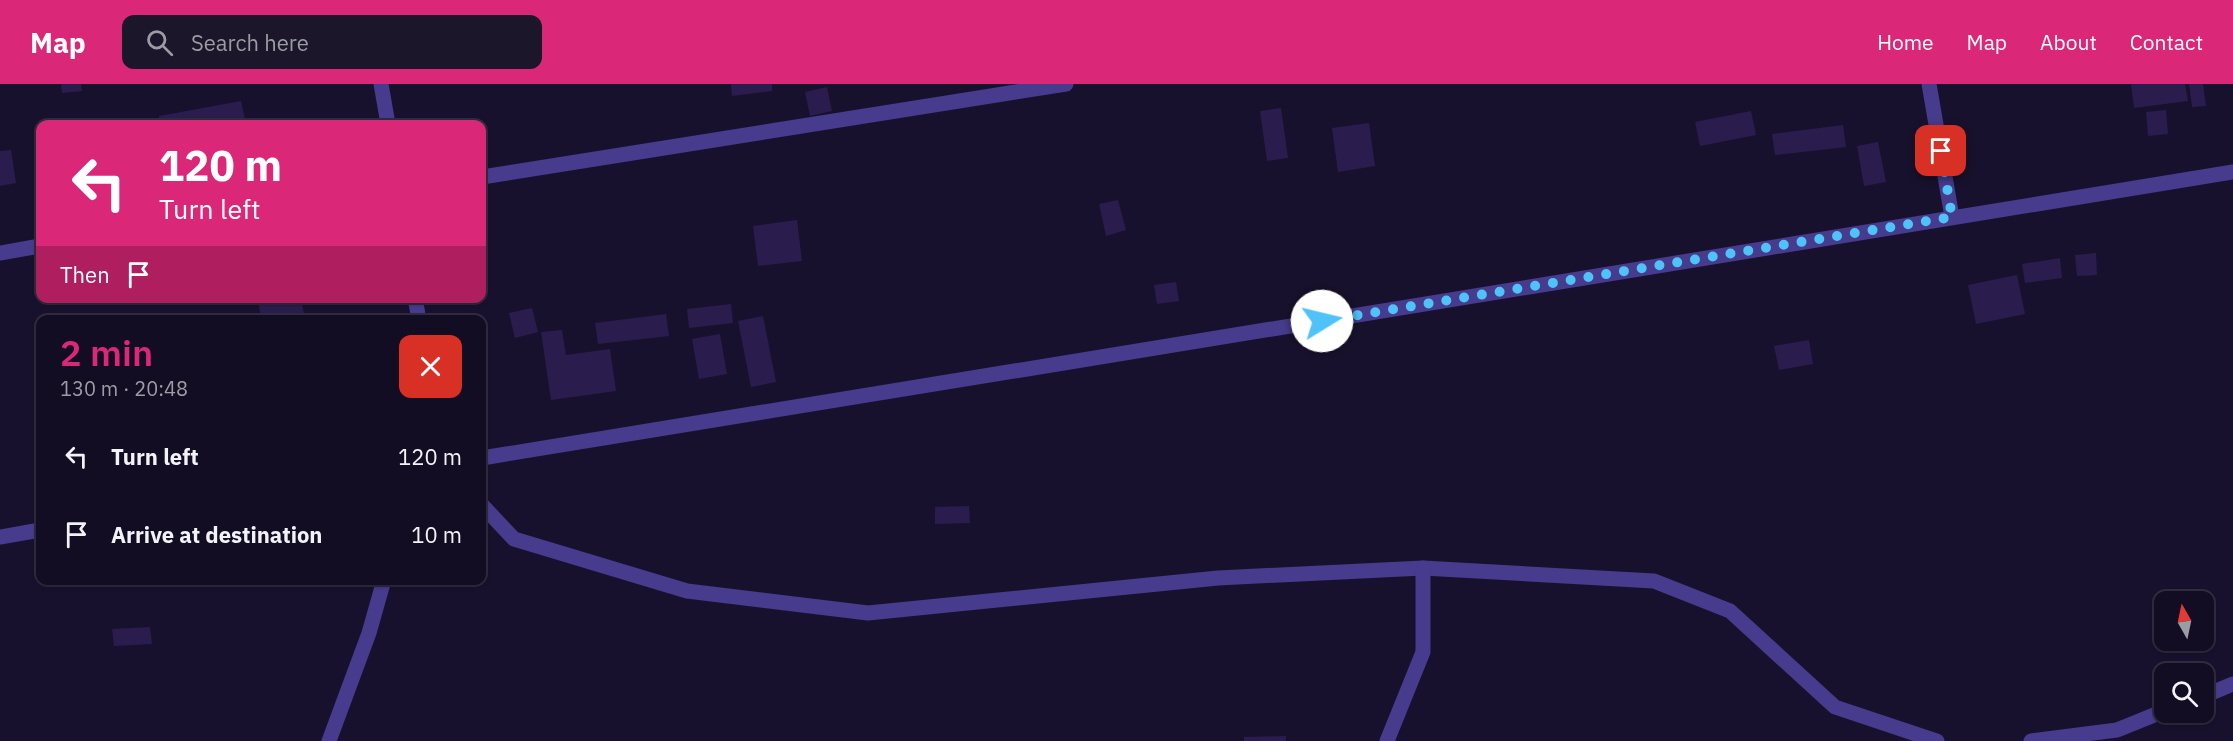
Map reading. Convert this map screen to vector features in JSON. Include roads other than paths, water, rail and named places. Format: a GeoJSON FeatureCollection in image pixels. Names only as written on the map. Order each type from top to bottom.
{"type":"FeatureCollection","features":[{"type":"Feature","properties":{"kind":"street"},"geometry":{"type":"LineString","coordinates":[[381,84],[387,120]]}},
{"type":"Feature","properties":{"kind":"street"},"geometry":{"type":"LineString","coordinates":[[486,176],[1066,84]]}},
{"type":"Feature","properties":{"kind":"street"},"geometry":{"type":"LineString","coordinates":[[1929,84],[1952,217]]}},
{"type":"Feature","properties":{"kind":"street"},"geometry":{"type":"LineString","coordinates":[[486,457],[2233,172]]}},
{"type":"Feature","properties":{"kind":"street"},"geometry":{"type":"LineString","coordinates":[[0,253],[36,247]]}},
{"type":"Feature","properties":{"kind":"street"},"geometry":{"type":"LineString","coordinates":[[486,509],[514,539],[687,591],[868,613],[1218,578],[1422,568],[1654,581],[1730,610],[1834,707],[1937,741]]}},
{"type":"Feature","properties":{"kind":"street"},"geometry":{"type":"LineString","coordinates":[[0,537],[36,531]]}},
{"type":"Feature","properties":{"kind":"street"},"geometry":{"type":"LineString","coordinates":[[1387,741],[1423,652],[1422,568]]}},
{"type":"Feature","properties":{"kind":"street"},"geometry":{"type":"LineString","coordinates":[[328,741],[369,633],[383,585]]}},
{"type":"Feature","properties":{"kind":"street"},"geometry":{"type":"LineString","coordinates":[[2214,692],[2233,684]]}},
{"type":"Feature","properties":{"kind":"street"},"geometry":{"type":"LineString","coordinates":[[2031,741],[2117,730],[2154,715]]}}]}
